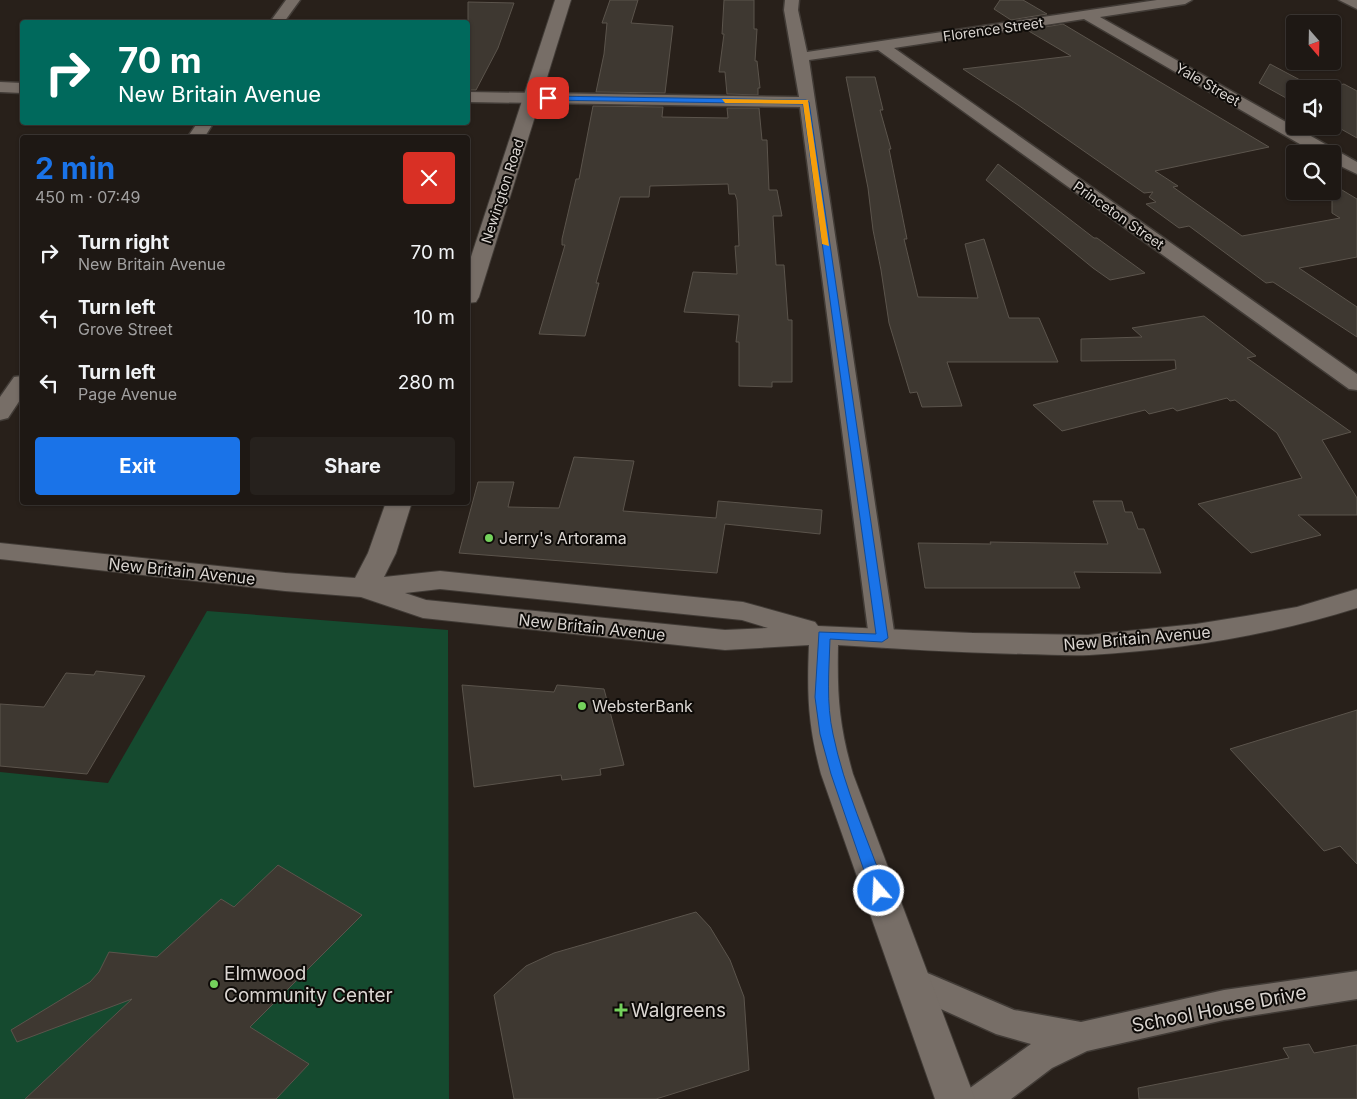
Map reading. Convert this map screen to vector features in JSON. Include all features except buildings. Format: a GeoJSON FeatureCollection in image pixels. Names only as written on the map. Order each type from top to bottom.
{"type":"FeatureCollection","features":[{"type":"Feature","properties":{"kind":"main road","name":"Newington Road"},"geometry":{"type":"LineString","coordinates":[[470,291],[563,0]]}},
{"type":"Feature","properties":{"kind":"main road"},"geometry":{"type":"LineString","coordinates":[[364,588],[382,553],[398,505]]}},
{"type":"Feature","properties":{"kind":"main road","name":"New Britain Avenue"},"geometry":{"type":"LineString","coordinates":[[0,551],[285,582],[364,588],[423,608],[718,640],[824,634],[972,643],[1088,645],[1196,634],[1246,626],[1300,616],[1357,598]]}},
{"type":"Feature","properties":{"kind":"main road"},"geometry":{"type":"LineString","coordinates":[[824,634],[822,697],[826,734],[837,774],[955,1099]]}},
{"type":"Feature","properties":{"kind":"street"},"geometry":{"type":"LineString","coordinates":[[278,20],[293,0]]}},
{"type":"Feature","properties":{"kind":"street"},"geometry":{"type":"LineString","coordinates":[[792,0],[791,10],[801,57],[882,638]]}},
{"type":"Feature","properties":{"kind":"street","name":"Florence Street"},"geometry":{"type":"LineString","coordinates":[[801,57],[1185,0]]}},
{"type":"Feature","properties":{"kind":"street"},"geometry":{"type":"LineString","coordinates":[[1346,0],[1357,5]]}},
{"type":"Feature","properties":{"kind":"street","name":"Yale Street"},"geometry":{"type":"LineString","coordinates":[[1087,15],[1315,145]]}},
{"type":"Feature","properties":{"kind":"street","name":"Princeton Street"},"geometry":{"type":"LineString","coordinates":[[881,45],[1357,384]]}},
{"type":"Feature","properties":{"kind":"street"},"geometry":{"type":"LineString","coordinates":[[0,88],[20,88]]}},
{"type":"Feature","properties":{"kind":"street"},"geometry":{"type":"LineString","coordinates":[[470,97],[806,102]]}},
{"type":"Feature","properties":{"kind":"street","name":"Yale Street"},"geometry":{"type":"LineString","coordinates":[[1341,160],[1357,169]]}},
{"type":"Feature","properties":{"kind":"street"},"geometry":{"type":"LineString","coordinates":[[0,413],[20,385]]}},
{"type":"Feature","properties":{"kind":"street","name":"School House Drive"},"geometry":{"type":"LineString","coordinates":[[911,980],[1008,1023],[1035,1030],[1081,1037]]}},
{"type":"Feature","properties":{"kind":"street","name":"School House Drive"},"geometry":{"type":"LineString","coordinates":[[983,1099],[1039,1057],[1081,1037],[1224,1004],[1357,985]]}},
{"type":"Feature","properties":{"kind":"green space"},"geometry":{"type":"Polygon","coordinates":[[[207,611],[448,630],[449,1099],[0,1099],[0,772],[108,783],[207,611]]]}},
{"type":"Feature","properties":{"kind":"slow traffic"},"geometry":{"type":"LineString","coordinates":[[725,101],[806,102],[826,244]]}},
{"type":"Feature","properties":{"kind":"place","name":"Jerry's Artorama"},"geometry":{"type":"Point","coordinates":[489,538]}},
{"type":"Feature","properties":{"kind":"place","name":"WebsterBank"},"geometry":{"type":"Point","coordinates":[582,706]}},
{"type":"Feature","properties":{"kind":"place","name":"Elmwood Community Center"},"geometry":{"type":"Point","coordinates":[214,984]}},
{"type":"Feature","properties":{"kind":"place","name":"Walgreens"},"geometry":{"type":"Point","coordinates":[621,1010]}},
{"type":"Feature","properties":{"kind":"route"},"geometry":{"type":"LineString","coordinates":[[548,98],[806,102],[882,638],[824,634],[822,697],[826,734],[837,774],[879,891]]}}]}
